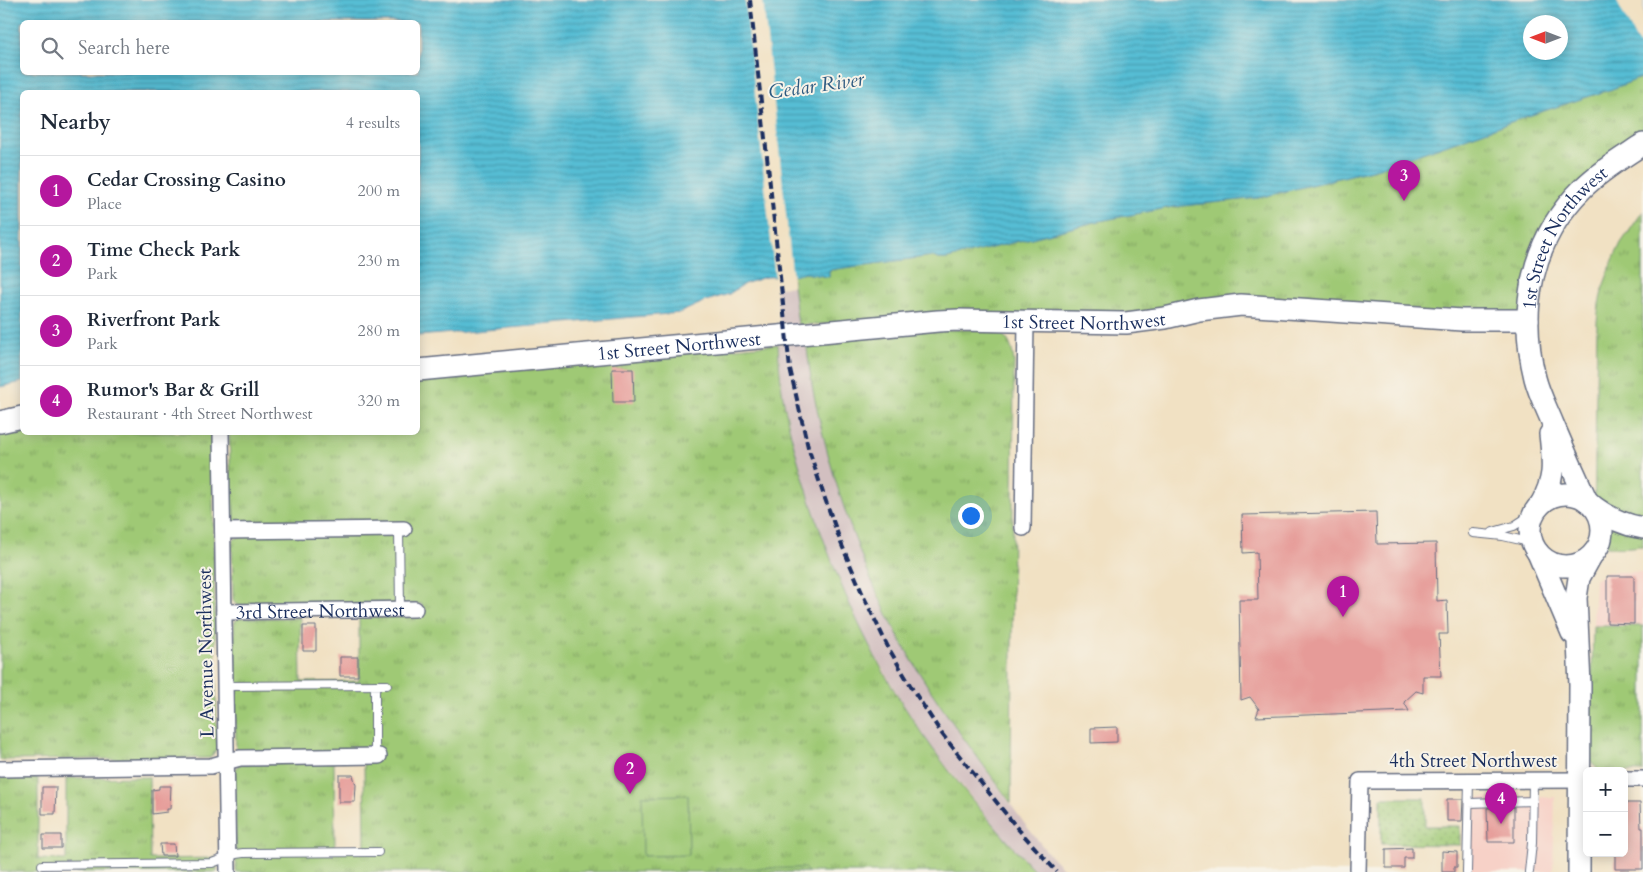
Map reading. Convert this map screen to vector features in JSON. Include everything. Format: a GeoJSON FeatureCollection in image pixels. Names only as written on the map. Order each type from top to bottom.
{"type":"FeatureCollection","features":[{"type":"Feature","properties":{"kind":"main road","name":"1st Street Northwest"},"geometry":{"type":"LineString","coordinates":[[420,370],[938,321],[1126,323],[1165,318],[1199,310],[1241,305],[1462,320],[1528,320],[1530,288],[1541,249],[1560,215],[1582,189],[1615,162],[1643,144]]}},
{"type":"Feature","properties":{"kind":"main road"},"geometry":{"type":"LineString","coordinates":[[1528,320],[1531,359],[1535,380],[1590,504],[1598,512],[1602,524],[1602,537],[1579,578],[1576,598],[1583,780],[1579,872]]}},
{"type":"Feature","properties":{"kind":"main road"},"geometry":{"type":"LineString","coordinates":[[1548,413],[1553,473],[1550,488],[1537,508],[1530,525],[1530,537],[1543,559],[1554,565],[1567,567],[1579,564],[1609,541],[1643,530]]}},
{"type":"Feature","properties":{"kind":"main road"},"geometry":{"type":"LineString","coordinates":[[0,422],[20,417]]}},
{"type":"Feature","properties":{"kind":"main road"},"geometry":{"type":"LineString","coordinates":[[1537,508],[1550,498],[1560,494],[1571,494],[1590,504],[1606,516],[1620,523],[1643,530]]}},
{"type":"Feature","properties":{"kind":"main road"},"geometry":{"type":"LineString","coordinates":[[1536,548],[1579,650]]}},
{"type":"Feature","properties":{"kind":"street"},"geometry":{"type":"LineString","coordinates":[[1023,528],[1026,322]]}},
{"type":"Feature","properties":{"kind":"street","name":"L Avenue Northwest"},"geometry":{"type":"LineString","coordinates":[[222,435],[228,864]]}},
{"type":"Feature","properties":{"kind":"street"},"geometry":{"type":"LineString","coordinates":[[223,531],[402,529]]}},
{"type":"Feature","properties":{"kind":"street","name":"3rd Street Northwest"},"geometry":{"type":"LineString","coordinates":[[224,612],[408,609]]}},
{"type":"Feature","properties":{"kind":"street"},"geometry":{"type":"LineString","coordinates":[[0,769],[211,766],[240,758],[377,756]]}},
{"type":"Feature","properties":{"kind":"street"},"geometry":{"type":"LineString","coordinates":[[1628,779],[1643,779]]}},
{"type":"Feature","properties":{"kind":"street","name":"4th Street Northwest"},"geometry":{"type":"LineString","coordinates":[[1358,872],[1360,781],[1583,780]]}},
{"type":"Feature","properties":{"kind":"lane"},"geometry":{"type":"LineString","coordinates":[[1473,533],[1486,533],[1514,526],[1537,508]]}},
{"type":"Feature","properties":{"kind":"lane"},"geometry":{"type":"LineString","coordinates":[[402,529],[408,609]]}},
{"type":"Feature","properties":{"kind":"lane"},"geometry":{"type":"LineString","coordinates":[[1486,533],[1536,548]]}},
{"type":"Feature","properties":{"kind":"lane"},"geometry":{"type":"LineString","coordinates":[[374,685],[377,756]]}},
{"type":"Feature","properties":{"kind":"lane"},"geometry":{"type":"LineString","coordinates":[[226,686],[387,685]]}},
{"type":"Feature","properties":{"kind":"lane"},"geometry":{"type":"LineString","coordinates":[[1467,872],[1469,780]]}},
{"type":"Feature","properties":{"kind":"lane"},"geometry":{"type":"LineString","coordinates":[[1529,872],[1532,843],[1533,780]]}},
{"type":"Feature","properties":{"kind":"lane"},"geometry":{"type":"LineString","coordinates":[[1469,803],[1533,801]]}},
{"type":"Feature","properties":{"kind":"lane"},"geometry":{"type":"LineString","coordinates":[[42,865],[228,864],[236,854],[243,853],[378,852]]}},
{"type":"Feature","properties":{"kind":"shaded area"},"geometry":{"type":"Polygon","coordinates":[[[794,286],[798,325],[780,327],[776,288],[794,286]]]}},
{"type":"Feature","properties":{"kind":"shaded area"},"geometry":{"type":"Polygon","coordinates":[[[806,341],[815,404],[829,457],[847,518],[875,587],[906,650],[943,709],[1024,823],[1048,853],[1067,872],[1036,872],[1003,837],[933,749],[902,702],[863,634],[841,585],[816,519],[796,456],[783,396],[778,344],[806,341]]]}},
{"type":"Feature","properties":{"kind":"shaded area"},"geometry":{"type":"Polygon","coordinates":[[[1607,572],[1643,572],[1643,626],[1593,626],[1595,580],[1607,572]]]}},
{"type":"Feature","properties":{"kind":"shaded area"},"geometry":{"type":"Polygon","coordinates":[[[1555,797],[1553,872],[1471,872],[1472,798],[1555,797]]]}},
{"type":"Feature","properties":{"kind":"green space"},"geometry":{"type":"Polygon","coordinates":[[[1643,77],[1643,144],[1561,215],[1528,320],[1199,310],[798,325],[792,276],[805,273],[829,277],[828,270],[932,256],[938,259],[947,259],[1099,221],[1172,207],[1258,198],[1379,168],[1643,77]]]}},
{"type":"Feature","properties":{"kind":"green space"},"geometry":{"type":"Polygon","coordinates":[[[1643,211],[1643,546],[1621,548],[1601,543],[1596,539],[1594,532],[1597,322],[1603,287],[1613,260],[1621,243],[1643,211]]]}},
{"type":"Feature","properties":{"kind":"green space"},"geometry":{"type":"Polygon","coordinates":[[[983,329],[997,332],[1006,338],[1009,342],[1014,361],[1011,803],[930,690],[906,650],[876,592],[841,500],[832,468],[814,397],[806,341],[912,331],[983,329]]]}},
{"type":"Feature","properties":{"kind":"green space"},"geometry":{"type":"Polygon","coordinates":[[[778,344],[783,397],[799,464],[829,555],[862,631],[902,703],[932,748],[982,812],[1036,872],[236,872],[235,771],[240,764],[334,762],[335,849],[365,849],[364,762],[238,751],[236,749],[235,621],[239,618],[300,618],[301,682],[359,681],[359,618],[422,616],[422,604],[236,605],[233,600],[232,543],[234,539],[241,536],[232,518],[229,435],[420,435],[420,378],[778,344]]]}},
{"type":"Feature","properties":{"kind":"green space"},"geometry":{"type":"Polygon","coordinates":[[[20,425],[20,435],[212,435],[217,749],[210,758],[0,760],[0,429],[20,425]]]}},
{"type":"Feature","properties":{"kind":"green space"},"geometry":{"type":"Polygon","coordinates":[[[1593,626],[1643,626],[1643,772],[1628,772],[1628,767],[1596,767],[1590,760],[1593,626]]]}},
{"type":"Feature","properties":{"kind":"green space"},"geometry":{"type":"Polygon","coordinates":[[[149,777],[150,859],[217,858],[217,872],[0,872],[0,778],[38,778],[38,859],[66,860],[66,778],[149,777]]]}},
{"type":"Feature","properties":{"kind":"green space"},"geometry":{"type":"Polygon","coordinates":[[[688,795],[689,855],[643,856],[642,796],[688,795]]]}},
{"type":"Feature","properties":{"kind":"green space"},"geometry":{"type":"Polygon","coordinates":[[[1381,798],[1425,798],[1425,826],[1460,826],[1460,845],[1381,844],[1381,798]]]}},
{"type":"Feature","properties":{"kind":"green space"},"geometry":{"type":"Polygon","coordinates":[[[804,868],[808,872],[717,872],[717,869],[804,868]]]}},
{"type":"Feature","properties":{"kind":"water","name":"Cedar River"},"geometry":{"type":"Polygon","coordinates":[[[0,0],[1643,0],[1643,77],[1379,168],[1258,198],[1172,207],[1099,221],[947,259],[938,259],[932,256],[829,270],[829,277],[805,273],[792,276],[765,277],[744,284],[729,294],[706,301],[679,313],[420,336],[420,90],[20,90],[20,382],[0,387],[0,0]]]}},
{"type":"Feature","properties":{"kind":"pier"},"geometry":{"type":"Polygon","coordinates":[[[745,0],[763,0],[793,279],[775,279],[745,0]]]}},
{"type":"Feature","properties":{"kind":"pier"},"geometry":{"type":"Polygon","coordinates":[[[1616,0],[1643,0],[1643,53],[1616,0]]]}},
{"type":"Feature","properties":{"kind":"building"},"geometry":{"type":"Polygon","coordinates":[[[612,369],[633,369],[634,402],[613,402],[612,369]]]}},
{"type":"Feature","properties":{"kind":"building"},"geometry":{"type":"Polygon","coordinates":[[[1376,512],[1377,544],[1436,543],[1437,601],[1447,600],[1448,634],[1439,634],[1441,676],[1423,676],[1423,693],[1416,691],[1404,702],[1409,711],[1256,717],[1259,709],[1250,697],[1241,700],[1239,600],[1258,600],[1257,552],[1243,553],[1242,515],[1376,512]]]}},
{"type":"Feature","properties":{"kind":"building"},"geometry":{"type":"Polygon","coordinates":[[[1607,576],[1634,576],[1634,624],[1607,623],[1607,576]]]}},
{"type":"Feature","properties":{"kind":"building"},"geometry":{"type":"Polygon","coordinates":[[[303,626],[316,626],[316,651],[303,651],[303,626]]]}},
{"type":"Feature","properties":{"kind":"building"},"geometry":{"type":"Polygon","coordinates":[[[340,657],[358,657],[358,676],[340,676],[340,657]]]}},
{"type":"Feature","properties":{"kind":"building"},"geometry":{"type":"Polygon","coordinates":[[[1117,727],[1117,742],[1091,743],[1091,728],[1117,727]]]}},
{"type":"Feature","properties":{"kind":"building"},"geometry":{"type":"Polygon","coordinates":[[[339,775],[353,775],[356,785],[355,802],[339,802],[339,775]]]}},
{"type":"Feature","properties":{"kind":"building"},"geometry":{"type":"Polygon","coordinates":[[[159,786],[171,786],[170,809],[167,809],[167,812],[152,814],[152,790],[159,789],[159,786]]]}},
{"type":"Feature","properties":{"kind":"building"},"geometry":{"type":"Polygon","coordinates":[[[42,787],[56,787],[55,814],[42,814],[42,787]]]}},
{"type":"Feature","properties":{"kind":"building"},"geometry":{"type":"Polygon","coordinates":[[[1447,799],[1463,799],[1462,821],[1447,821],[1447,799]]]}},
{"type":"Feature","properties":{"kind":"building"},"geometry":{"type":"Polygon","coordinates":[[[1628,803],[1640,803],[1641,828],[1643,828],[1643,869],[1615,869],[1615,857],[1628,857],[1628,803]]]}},
{"type":"Feature","properties":{"kind":"building"},"geometry":{"type":"Polygon","coordinates":[[[1514,807],[1514,842],[1488,842],[1487,808],[1514,807]]]}},
{"type":"Feature","properties":{"kind":"building"},"geometry":{"type":"Polygon","coordinates":[[[43,835],[61,835],[61,848],[43,848],[43,835]]]}},
{"type":"Feature","properties":{"kind":"building"},"geometry":{"type":"Polygon","coordinates":[[[160,844],[174,844],[175,856],[161,856],[160,844]]]}},
{"type":"Feature","properties":{"kind":"building"},"geometry":{"type":"Polygon","coordinates":[[[1412,848],[1412,858],[1404,858],[1404,868],[1386,868],[1386,849],[1412,848]]]}},
{"type":"Feature","properties":{"kind":"building"},"geometry":{"type":"Polygon","coordinates":[[[1442,851],[1457,852],[1457,867],[1454,867],[1454,872],[1442,872],[1442,851]]]}},
{"type":"Feature","properties":{"kind":"railway"},"geometry":{"type":"LineString","coordinates":[[750,0],[790,369],[808,447],[824,496],[863,595],[888,647],[913,690],[942,734],[1018,829],[1057,872]]}},
{"type":"Feature","properties":{"kind":"place","name":"Riverfront Park"},"geometry":{"type":"Point","coordinates":[1404,201]}},
{"type":"Feature","properties":{"kind":"place","name":"Cedar Crossing Casino"},"geometry":{"type":"Point","coordinates":[1343,617]}},
{"type":"Feature","properties":{"kind":"place","name":"Time Check Park"},"geometry":{"type":"Point","coordinates":[630,794]}},
{"type":"Feature","properties":{"kind":"place","name":"Rumor's Bar & Grill"},"geometry":{"type":"Point","coordinates":[1501,824]}}]}
